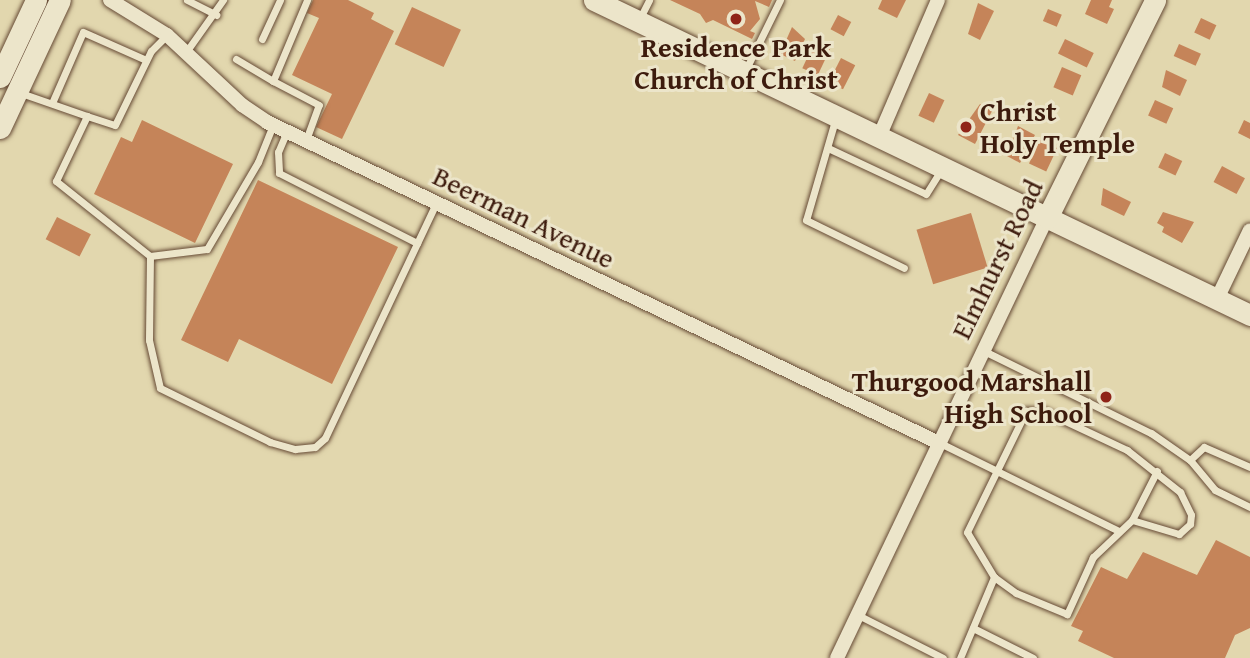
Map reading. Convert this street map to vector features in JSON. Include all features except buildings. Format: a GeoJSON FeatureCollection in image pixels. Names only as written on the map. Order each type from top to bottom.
{"type":"FeatureCollection","features":[{"type":"Feature","properties":{"kind":"street"},"geometry":{"type":"LineString","coordinates":[[0,76],[5,51],[36,0]]}},
{"type":"Feature","properties":{"kind":"street"},"geometry":{"type":"LineString","coordinates":[[0,128],[8,88],[30,63],[60,0]]}},
{"type":"Feature","properties":{"kind":"street","name":"Beerman Avenue"},"geometry":{"type":"LineString","coordinates":[[110,0],[167,35],[242,105],[273,124],[939,443]]}},
{"type":"Feature","properties":{"kind":"street"},"geometry":{"type":"LineString","coordinates":[[879,137],[939,0]]}},
{"type":"Feature","properties":{"kind":"street","name":"Elmhurst Road"},"geometry":{"type":"LineString","coordinates":[[837,658],[1047,218],[1155,0]]}},
{"type":"Feature","properties":{"kind":"street"},"geometry":{"type":"LineString","coordinates":[[597,1],[1250,315]]}},
{"type":"Feature","properties":{"kind":"street"},"geometry":{"type":"LineString","coordinates":[[1217,299],[1250,230]]}},
{"type":"Feature","properties":{"kind":"lane"},"geometry":{"type":"LineString","coordinates":[[187,0],[216,15]]}},
{"type":"Feature","properties":{"kind":"lane"},"geometry":{"type":"LineString","coordinates":[[186,52],[216,15],[223,0]]}},
{"type":"Feature","properties":{"kind":"lane"},"geometry":{"type":"LineString","coordinates":[[262,39],[280,0]]}},
{"type":"Feature","properties":{"kind":"lane"},"geometry":{"type":"LineString","coordinates":[[273,81],[307,0]]}},
{"type":"Feature","properties":{"kind":"lane"},"geometry":{"type":"LineString","coordinates":[[639,22],[649,0]]}},
{"type":"Feature","properties":{"kind":"lane"},"geometry":{"type":"LineString","coordinates":[[744,72],[780,0]]}},
{"type":"Feature","properties":{"kind":"lane"},"geometry":{"type":"LineString","coordinates":[[52,103],[83,32],[146,60]]}},
{"type":"Feature","properties":{"kind":"lane"},"geometry":{"type":"LineString","coordinates":[[8,88],[115,125],[146,60],[167,35]]}},
{"type":"Feature","properties":{"kind":"lane"},"geometry":{"type":"LineString","coordinates":[[5,51],[30,63]]}},
{"type":"Feature","properties":{"kind":"lane"},"geometry":{"type":"LineString","coordinates":[[236,59],[319,105],[306,140]]}},
{"type":"Feature","properties":{"kind":"lane"},"geometry":{"type":"LineString","coordinates":[[87,116],[56,181],[150,256],[208,249],[252,175],[273,124]]}},
{"type":"Feature","properties":{"kind":"lane"},"geometry":{"type":"LineString","coordinates":[[836,116],[806,220],[904,268]]}},
{"type":"Feature","properties":{"kind":"lane"},"geometry":{"type":"LineString","coordinates":[[288,131],[278,152],[279,173],[417,243]]}},
{"type":"Feature","properties":{"kind":"lane"},"geometry":{"type":"LineString","coordinates":[[828,148],[926,194],[943,167]]}},
{"type":"Feature","properties":{"kind":"lane"},"geometry":{"type":"LineString","coordinates":[[150,256],[149,340],[160,388],[270,442],[302,449],[325,438],[437,202]]}},
{"type":"Feature","properties":{"kind":"lane"},"geometry":{"type":"LineString","coordinates":[[983,351],[1151,433],[1190,460],[1214,490],[1250,507]]}},
{"type":"Feature","properties":{"kind":"lane"},"geometry":{"type":"LineString","coordinates":[[1132,520],[1170,534],[1179,534],[1190,524],[1184,499],[1157,471],[1127,450],[1056,416],[1026,411],[967,532],[995,577],[1016,593],[1067,614],[1093,557],[1132,520],[1157,471]]}},
{"type":"Feature","properties":{"kind":"lane"},"geometry":{"type":"LineString","coordinates":[[939,443],[1119,531]]}},
{"type":"Feature","properties":{"kind":"lane"},"geometry":{"type":"LineString","coordinates":[[1190,460],[1204,447],[1250,467]]}},
{"type":"Feature","properties":{"kind":"lane"},"geometry":{"type":"LineString","coordinates":[[960,658],[995,577]]}},
{"type":"Feature","properties":{"kind":"lane"},"geometry":{"type":"LineString","coordinates":[[858,615],[943,658]]}},
{"type":"Feature","properties":{"kind":"lane"},"geometry":{"type":"LineString","coordinates":[[973,628],[1033,658]]}},
{"type":"Feature","properties":{"kind":"place","name":"Residence Park Church of Christ"},"geometry":{"type":"Point","coordinates":[736,19]}},
{"type":"Feature","properties":{"kind":"place","name":"Christ Holy Temple"},"geometry":{"type":"Point","coordinates":[966,127]}},
{"type":"Feature","properties":{"kind":"place","name":"Thurgood Marshall High School"},"geometry":{"type":"Point","coordinates":[1106,397]}}]}
